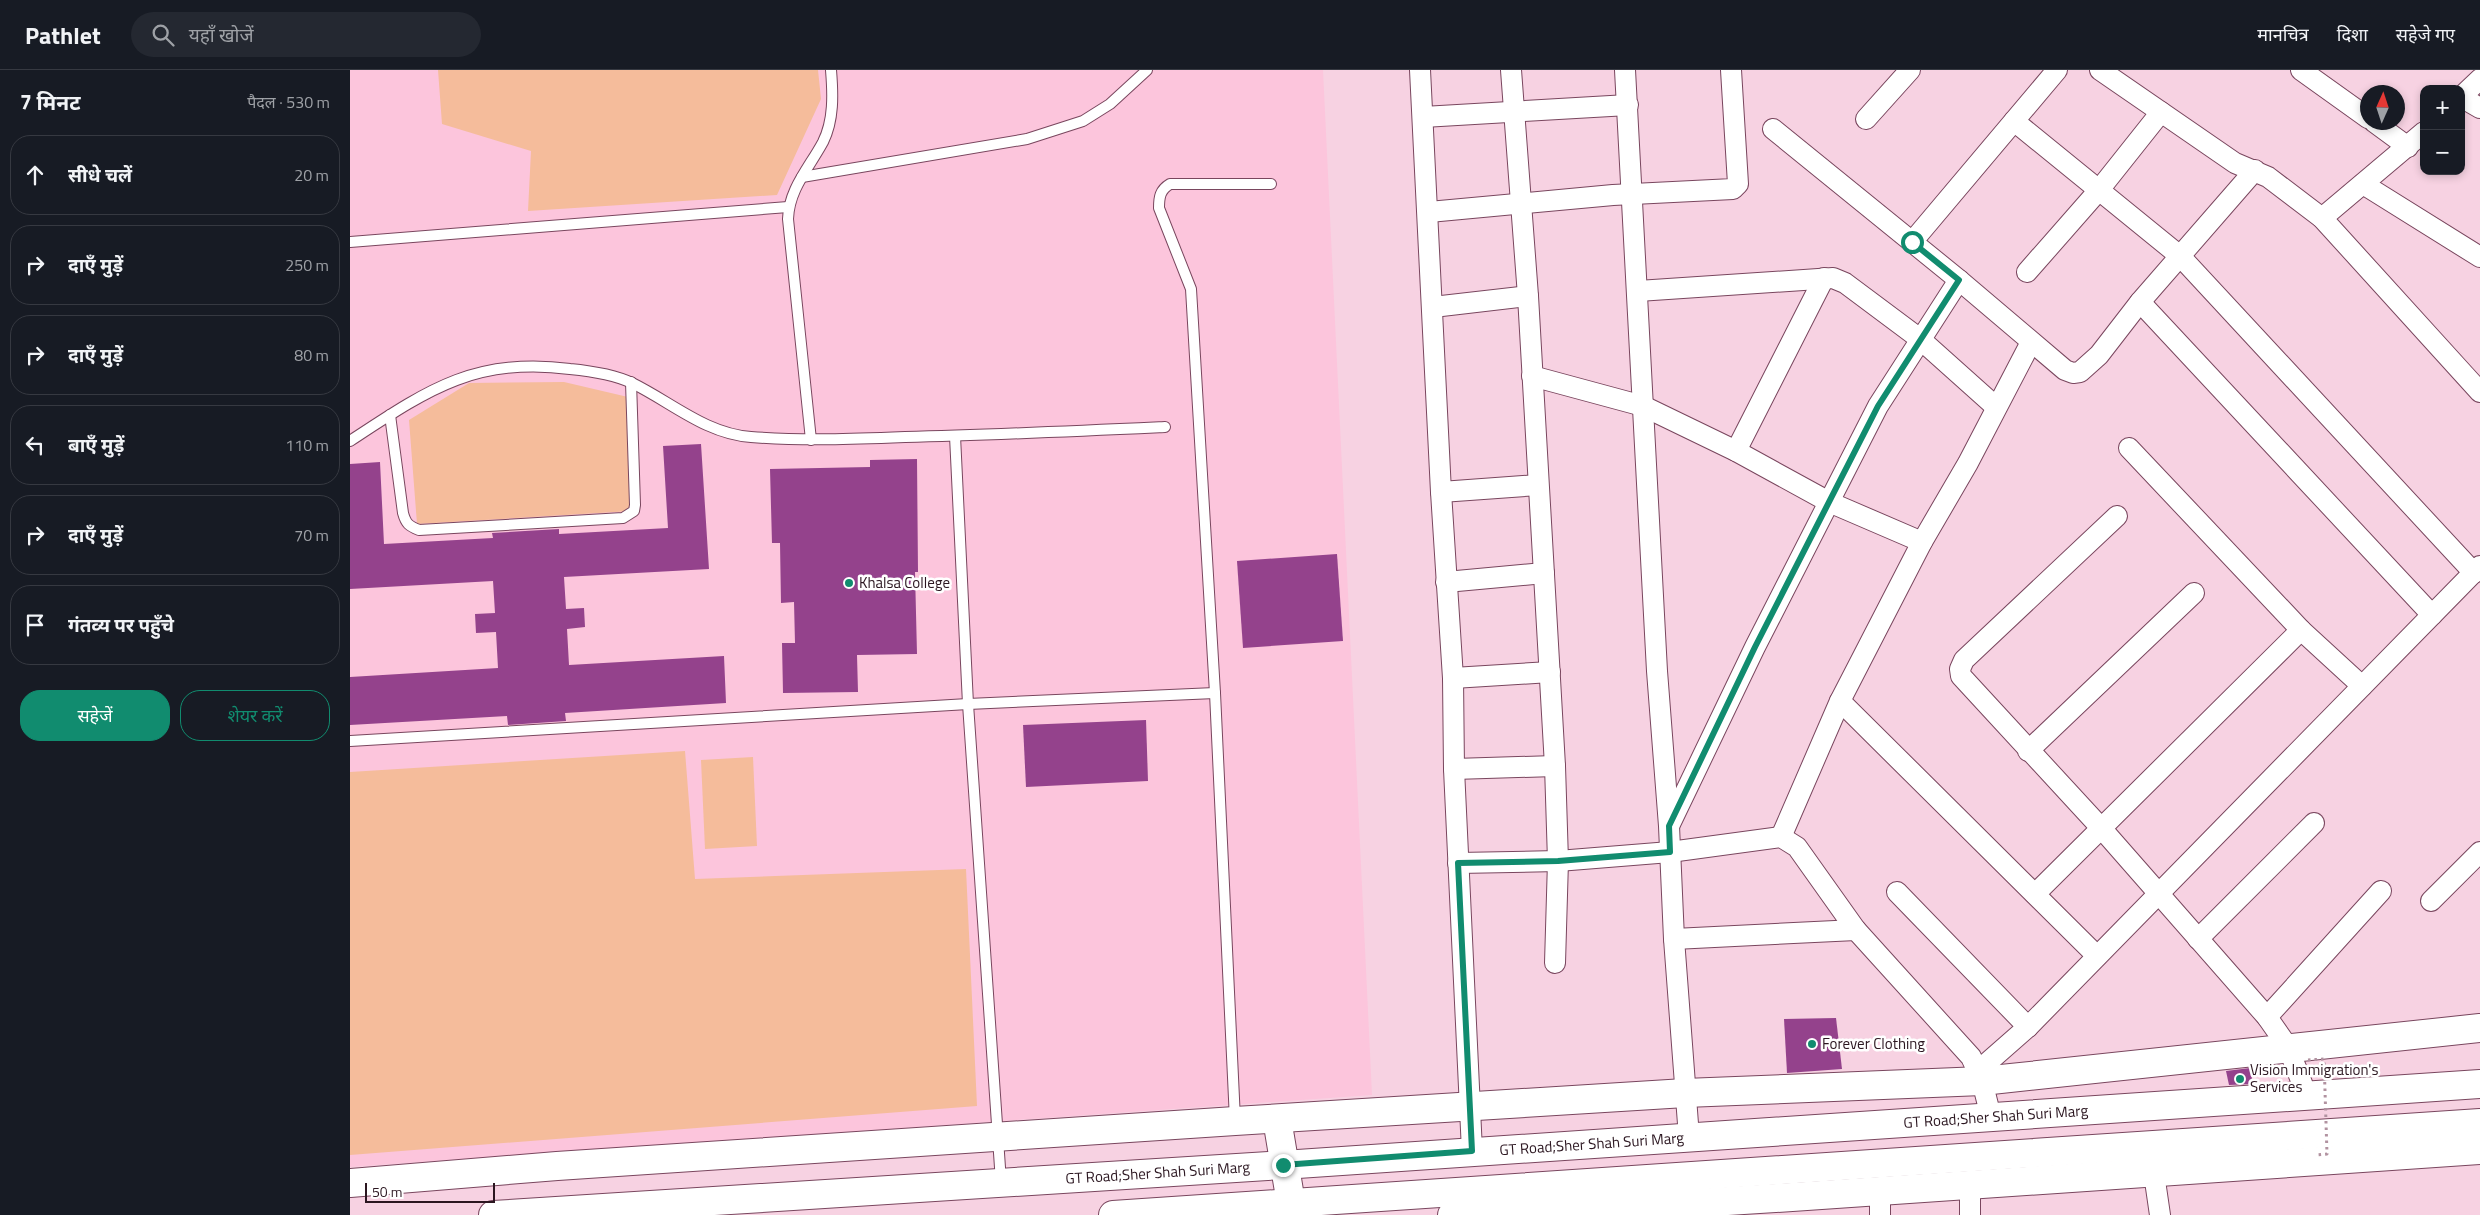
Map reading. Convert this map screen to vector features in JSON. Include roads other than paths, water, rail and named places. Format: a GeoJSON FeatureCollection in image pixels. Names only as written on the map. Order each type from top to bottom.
{"type":"FeatureCollection","features":[{"type":"Feature","properties":{"kind":"main road"},"geometry":{"type":"LineString","coordinates":[[350,1183],[1235,1121],[1277,1120],[1981,1076],[2298,1054],[2480,1028]]}},
{"type":"Feature","properties":{"kind":"main road","name":"GT Road;Sher Shah Suri Marg"},"geometry":{"type":"LineString","coordinates":[[493,1215],[1283,1165],[2480,1084]]}},
{"type":"Feature","properties":{"kind":"main road"},"geometry":{"type":"LineString","coordinates":[[1277,1120],[1291,1209]]}},
{"type":"Feature","properties":{"kind":"main road"},"geometry":{"type":"LineString","coordinates":[[1113,1215],[1291,1209],[1875,1162],[2480,1122]]}},
{"type":"Feature","properties":{"kind":"main road"},"geometry":{"type":"LineString","coordinates":[[1452,1215],[1880,1203],[1970,1185],[2480,1150]]}},
{"type":"Feature","properties":{"kind":"street"},"geometry":{"type":"LineString","coordinates":[[1420,70],[1434,307],[1441,492],[1453,678],[1454,769],[1472,1151]]}},
{"type":"Feature","properties":{"kind":"street"},"geometry":{"type":"LineString","coordinates":[[1510,70],[1519,204],[1528,296],[1555,766],[1558,861],[1555,963]]}},
{"type":"Feature","properties":{"kind":"street"},"geometry":{"type":"LineString","coordinates":[[1625,70],[1657,671],[1689,1137]]}},
{"type":"Feature","properties":{"kind":"street"},"geometry":{"type":"LineString","coordinates":[[1429,212],[1632,194],[1727,191],[1736,187],[1738,184],[1737,152],[1731,70]]}},
{"type":"Feature","properties":{"kind":"street"},"geometry":{"type":"LineString","coordinates":[[1866,119],[1910,70]]}},
{"type":"Feature","properties":{"kind":"street"},"geometry":{"type":"LineString","coordinates":[[1912,242],[2057,70]]}},
{"type":"Feature","properties":{"kind":"street"},"geometry":{"type":"LineString","coordinates":[[2301,70],[2360,112]]}},
{"type":"Feature","properties":{"kind":"street"},"geometry":{"type":"LineString","coordinates":[[2108,72],[2161,112],[2235,162],[2268,177],[2322,218],[2480,392]]}},
{"type":"Feature","properties":{"kind":"street"},"geometry":{"type":"LineString","coordinates":[[2465,93],[2480,79]]}},
{"type":"Feature","properties":{"kind":"street"},"geometry":{"type":"LineString","coordinates":[[2465,99],[2480,108]]}},
{"type":"Feature","properties":{"kind":"street"},"geometry":{"type":"LineString","coordinates":[[1423,117],[1628,105]]}},
{"type":"Feature","properties":{"kind":"street"},"geometry":{"type":"LineString","coordinates":[[2027,272],[2099,190],[2161,112]]}},
{"type":"Feature","properties":{"kind":"street"},"geometry":{"type":"LineString","coordinates":[[1981,1076],[2477,569],[2180,256],[2014,121]]}},
{"type":"Feature","properties":{"kind":"street"},"geometry":{"type":"LineString","coordinates":[[1773,129],[1959,280],[2065,370],[2074,373],[2080,372],[2099,355],[2140,302],[2255,170]]}},
{"type":"Feature","properties":{"kind":"street"},"geometry":{"type":"LineString","coordinates":[[2385,130],[2408,147]]}},
{"type":"Feature","properties":{"kind":"street"},"geometry":{"type":"LineString","coordinates":[[2322,218],[2420,136]]}},
{"type":"Feature","properties":{"kind":"street"},"geometry":{"type":"LineString","coordinates":[[2363,184],[2480,257]]}},
{"type":"Feature","properties":{"kind":"street"},"geometry":{"type":"LineString","coordinates":[[1638,291],[1824,278],[1845,283],[1920,339],[1996,407]]}},
{"type":"Feature","properties":{"kind":"street"},"geometry":{"type":"LineString","coordinates":[[1736,451],[1824,278]]}},
{"type":"Feature","properties":{"kind":"street"},"geometry":{"type":"LineString","coordinates":[[1669,826],[1755,647],[1878,406],[1959,280]]}},
{"type":"Feature","properties":{"kind":"street"},"geometry":{"type":"LineString","coordinates":[[1434,307],[1528,296]]}},
{"type":"Feature","properties":{"kind":"street"},"geometry":{"type":"LineString","coordinates":[[2140,302],[2432,615]]}},
{"type":"Feature","properties":{"kind":"street"},"geometry":{"type":"LineString","coordinates":[[1781,837],[1840,701],[1922,542],[1968,463],[2031,342]]}},
{"type":"Feature","properties":{"kind":"street"},"geometry":{"type":"LineString","coordinates":[[1532,376],[1643,406],[1736,451],[1829,502],[1922,542]]}},
{"type":"Feature","properties":{"kind":"street"},"geometry":{"type":"LineString","coordinates":[[2129,448],[2301,630],[2362,686]]}},
{"type":"Feature","properties":{"kind":"street"},"geometry":{"type":"LineString","coordinates":[[1441,492],[1538,484]]}},
{"type":"Feature","properties":{"kind":"street"},"geometry":{"type":"LineString","coordinates":[[2117,516],[1960,664],[1961,676],[2028,751],[2102,829],[2298,1054],[2307,1096]]}},
{"type":"Feature","properties":{"kind":"street"},"geometry":{"type":"LineString","coordinates":[[1446,582],[1544,573]]}},
{"type":"Feature","properties":{"kind":"street"},"geometry":{"type":"LineString","coordinates":[[2028,751],[2194,593]]}},
{"type":"Feature","properties":{"kind":"street"},"geometry":{"type":"LineString","coordinates":[[2035,894],[2301,630]]}},
{"type":"Feature","properties":{"kind":"street"},"geometry":{"type":"LineString","coordinates":[[1453,678],[1550,672]]}},
{"type":"Feature","properties":{"kind":"street"},"geometry":{"type":"LineString","coordinates":[[1840,701],[2097,956]]}},
{"type":"Feature","properties":{"kind":"street"},"geometry":{"type":"LineString","coordinates":[[1454,769],[1555,766]]}},
{"type":"Feature","properties":{"kind":"street"},"geometry":{"type":"LineString","coordinates":[[2198,939],[2314,823]]}},
{"type":"Feature","properties":{"kind":"street"},"geometry":{"type":"LineString","coordinates":[[1458,863],[1558,861],[1670,852],[1773,836],[1781,837],[1796,848],[1856,930],[1965,1050],[1981,1076],[1991,1117]]}},
{"type":"Feature","properties":{"kind":"street"},"geometry":{"type":"LineString","coordinates":[[2431,901],[2480,852]]}},
{"type":"Feature","properties":{"kind":"street"},"geometry":{"type":"LineString","coordinates":[[2267,1017],[2381,891]]}},
{"type":"Feature","properties":{"kind":"street"},"geometry":{"type":"LineString","coordinates":[[1897,892],[2028,1026]]}},
{"type":"Feature","properties":{"kind":"street"},"geometry":{"type":"LineString","coordinates":[[1674,939],[1856,930]]}},
{"type":"Feature","properties":{"kind":"street"},"geometry":{"type":"LineString","coordinates":[[2151,1145],[2152,1174],[2160,1215]]}},
{"type":"Feature","properties":{"kind":"street"},"geometry":{"type":"LineString","coordinates":[[1970,1185],[1970,1215]]}},
{"type":"Feature","properties":{"kind":"lane"},"geometry":{"type":"LineString","coordinates":[[811,440],[788,207],[792,193],[824,140],[834,96],[831,70]]}},
{"type":"Feature","properties":{"kind":"lane"},"geometry":{"type":"LineString","coordinates":[[802,177],[1027,139],[1083,121],[1110,104],[1147,70]]}},
{"type":"Feature","properties":{"kind":"lane"},"geometry":{"type":"LineString","coordinates":[[1235,1121],[1215,693],[1190,288],[1159,208],[1159,201],[1160,193],[1170,184],[1271,184]]}},
{"type":"Feature","properties":{"kind":"lane"},"geometry":{"type":"LineString","coordinates":[[350,242],[788,207]]}},
{"type":"Feature","properties":{"kind":"lane"},"geometry":{"type":"LineString","coordinates":[[350,441],[390,415],[447,383],[471,373],[498,367],[532,365],[596,372],[631,382],[704,424],[748,437],[811,440],[1165,427]]}},
{"type":"Feature","properties":{"kind":"lane"},"geometry":{"type":"LineString","coordinates":[[390,415],[403,513],[405,522],[410,527],[419,530],[623,518],[634,511],[635,505],[631,382]]}},
{"type":"Feature","properties":{"kind":"lane"},"geometry":{"type":"LineString","coordinates":[[955,436],[968,704],[1001,1183]]}},
{"type":"Feature","properties":{"kind":"lane"},"geometry":{"type":"LineString","coordinates":[[350,742],[968,704],[1215,693]]}},
{"type":"Feature","properties":{"kind":"place","name":"Khalsa College"},"geometry":{"type":"Point","coordinates":[849,583]}},
{"type":"Feature","properties":{"kind":"place","name":"Forever Clothing"},"geometry":{"type":"Point","coordinates":[1812,1044]}},
{"type":"Feature","properties":{"kind":"place","name":"Vision Immigration's Services"},"geometry":{"type":"Point","coordinates":[2240,1079]}}]}
